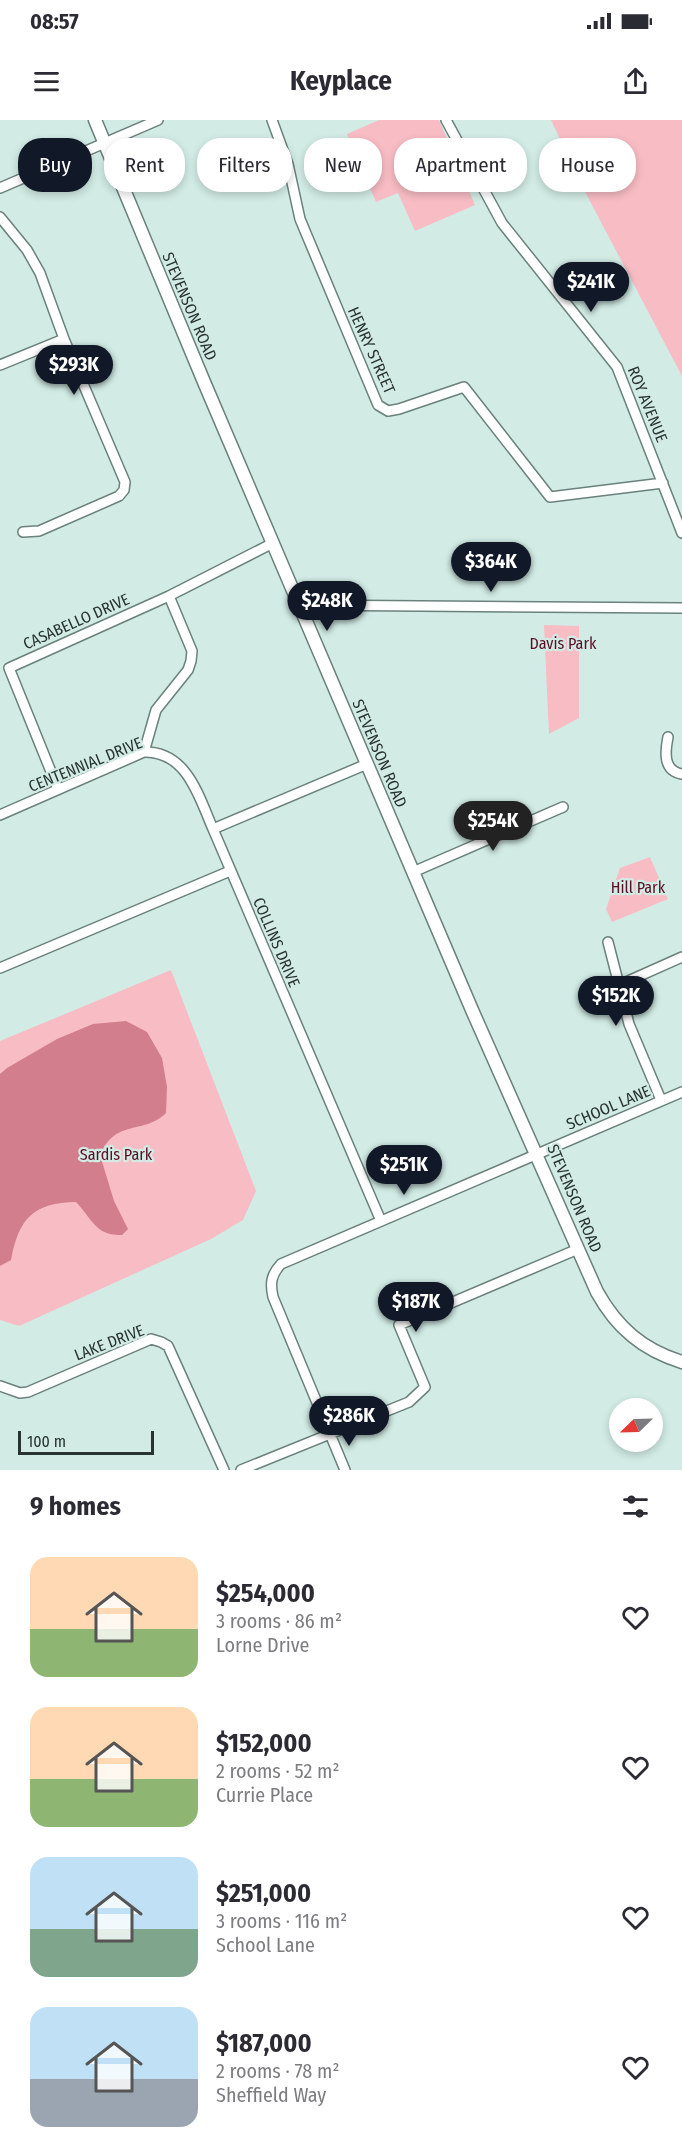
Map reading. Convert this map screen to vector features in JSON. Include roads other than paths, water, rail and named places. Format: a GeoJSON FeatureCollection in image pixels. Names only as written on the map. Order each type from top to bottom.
{"type":"FeatureCollection","features":[{"type":"Feature","properties":{"kind":"street","name":"STEVENSON ROAD"},"geometry":{"type":"LineString","coordinates":[[95,120],[104,143]]}},
{"type":"Feature","properties":{"kind":"street"},"geometry":{"type":"LineString","coordinates":[[116,138],[158,120]]}},
{"type":"Feature","properties":{"kind":"street","name":"HENRY STREET"},"geometry":{"type":"LineString","coordinates":[[272,120],[288,164],[300,219],[378,405],[388,411],[399,409],[464,387],[550,497],[663,483]]}},
{"type":"Feature","properties":{"kind":"street","name":"ROY AVENUE"},"geometry":{"type":"LineString","coordinates":[[446,120],[502,223],[617,367],[682,533]]}},
{"type":"Feature","properties":{"kind":"street"},"geometry":{"type":"LineString","coordinates":[[0,188],[104,143]]}},
{"type":"Feature","properties":{"kind":"street","name":"STEVENSON ROAD"},"geometry":{"type":"LineString","coordinates":[[125,192],[472,1010],[597,1292],[614,1319],[639,1343],[682,1362]]}},
{"type":"Feature","properties":{"kind":"street"},"geometry":{"type":"LineString","coordinates":[[0,217],[27,250],[40,273],[64,339],[124,482],[124,490],[119,496],[39,531],[23,532]]}},
{"type":"Feature","properties":{"kind":"street"},"geometry":{"type":"LineString","coordinates":[[0,365],[64,339]]}},
{"type":"Feature","properties":{"kind":"street","name":"CASABELLO DRIVE"},"geometry":{"type":"LineString","coordinates":[[58,789],[9,668],[169,596],[273,543]]}},
{"type":"Feature","properties":{"kind":"street"},"geometry":{"type":"LineString","coordinates":[[144,752],[156,710],[188,670],[191,662],[192,651],[169,596]]}},
{"type":"Feature","properties":{"kind":"street"},"geometry":{"type":"LineString","coordinates":[[299,605],[682,608]]}},
{"type":"Feature","properties":{"kind":"street"},"geometry":{"type":"LineString","coordinates":[[668,737],[665,754],[669,767],[676,773],[682,774]]}},
{"type":"Feature","properties":{"kind":"street","name":"CENTENNIAL DRIVE"},"geometry":{"type":"LineString","coordinates":[[0,815],[144,752],[156,752],[177,763],[192,781],[213,829]]}},
{"type":"Feature","properties":{"kind":"street"},"geometry":{"type":"LineString","coordinates":[[213,829],[367,764]]}},
{"type":"Feature","properties":{"kind":"street"},"geometry":{"type":"LineString","coordinates":[[413,872],[563,807]]}},
{"type":"Feature","properties":{"kind":"street","name":"COLLINS DRIVE"},"geometry":{"type":"LineString","coordinates":[[213,829],[381,1221]]}},
{"type":"Feature","properties":{"kind":"street"},"geometry":{"type":"LineString","coordinates":[[0,968],[230,871]]}},
{"type":"Feature","properties":{"kind":"street"},"geometry":{"type":"LineString","coordinates":[[608,942],[617,986],[629,1024],[661,1100]]}},
{"type":"Feature","properties":{"kind":"street"},"geometry":{"type":"LineString","coordinates":[[617,986],[682,957]]}},
{"type":"Feature","properties":{"kind":"street","name":"SCHOOL LANE"},"geometry":{"type":"LineString","coordinates":[[329,1434],[273,1297],[272,1278],[281,1264],[682,1092]]}},
{"type":"Feature","properties":{"kind":"street"},"geometry":{"type":"LineString","coordinates":[[241,1470],[409,1402],[425,1387],[399,1325],[578,1249]]}},
{"type":"Feature","properties":{"kind":"street","name":"LAKE DRIVE"},"geometry":{"type":"LineString","coordinates":[[0,1386],[20,1393],[28,1392],[151,1339],[161,1342],[168,1346],[224,1470]]}},
{"type":"Feature","properties":{"kind":"street"},"geometry":{"type":"LineString","coordinates":[[329,1434],[345,1470]]}},
{"type":"Feature","properties":{"kind":"park label","name":"Davis Park"},"geometry":{"type":"Point","coordinates":[563,643]}},
{"type":"Feature","properties":{"kind":"park label","name":"Hill Park"},"geometry":{"type":"Point","coordinates":[638,887]}},
{"type":"Feature","properties":{"kind":"park label","name":"Sardis Park"},"geometry":{"type":"Point","coordinates":[116,1154]}}]}
